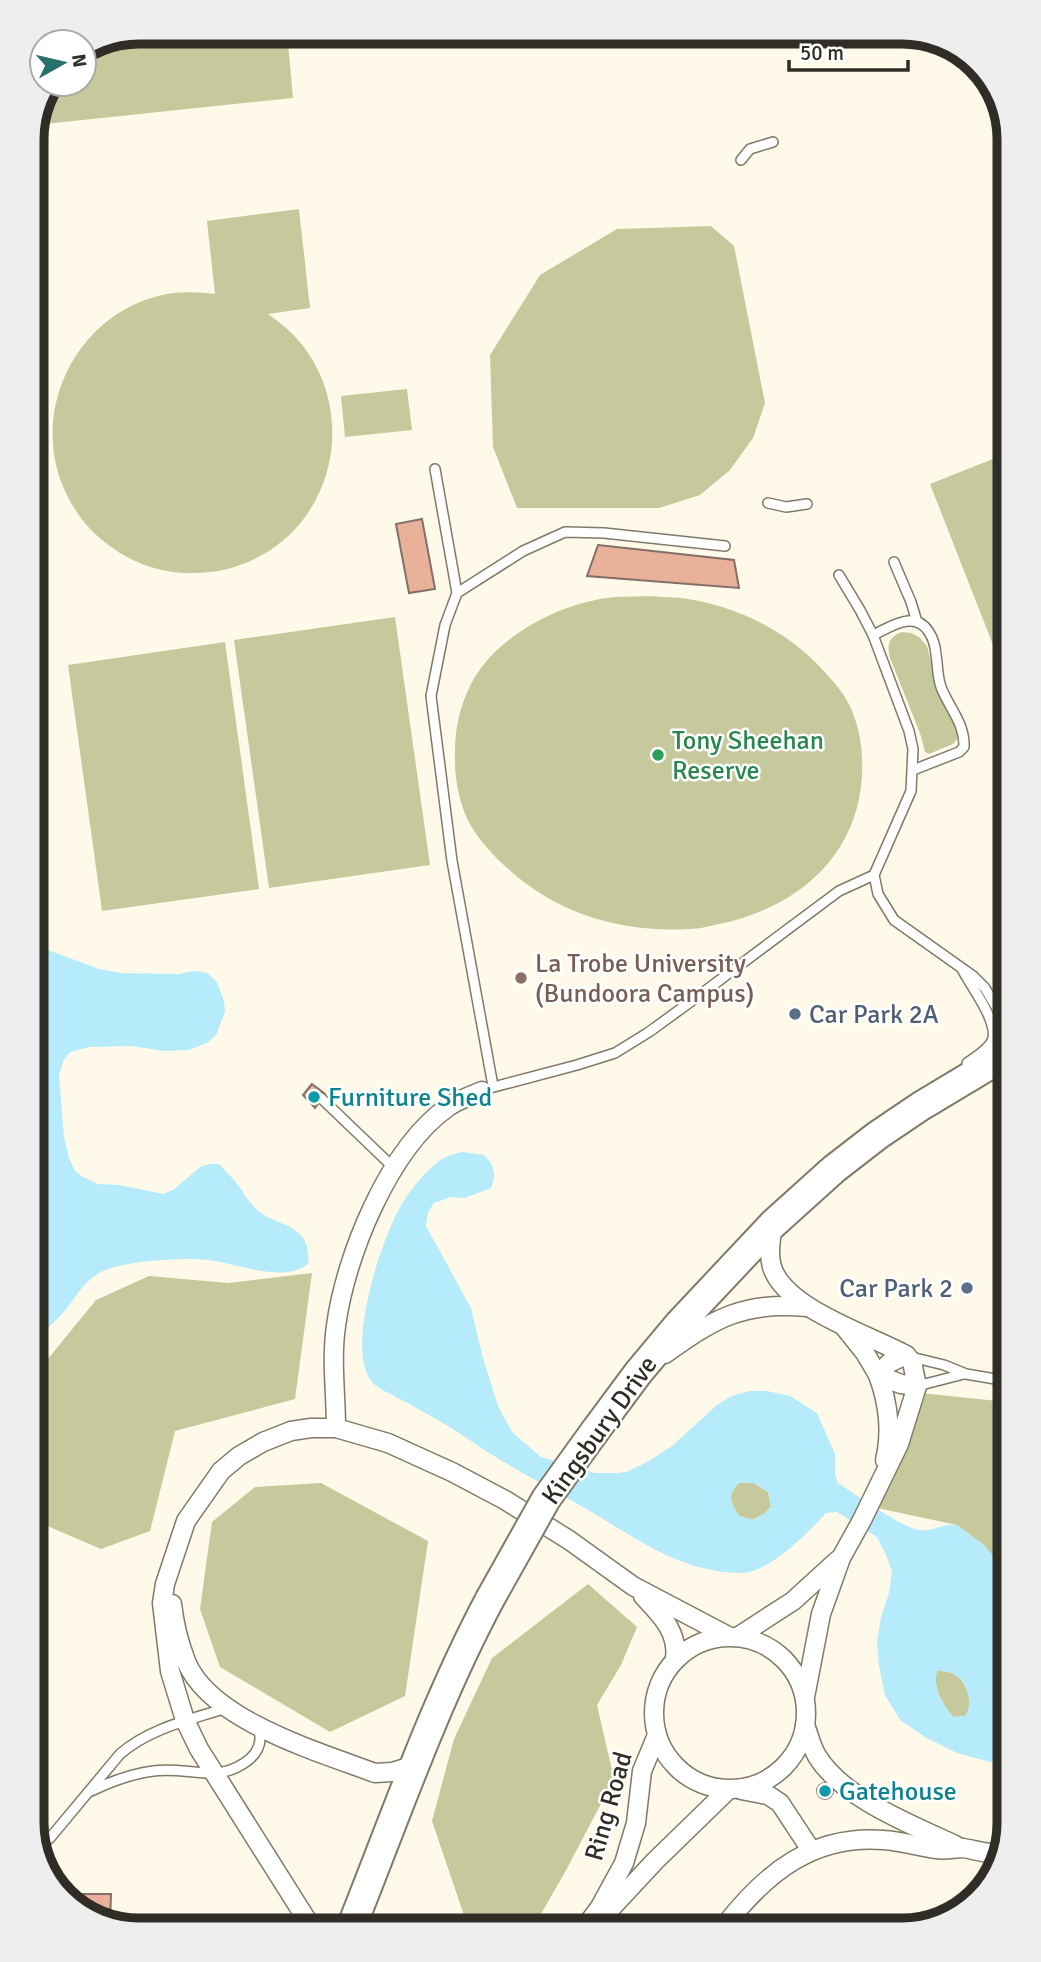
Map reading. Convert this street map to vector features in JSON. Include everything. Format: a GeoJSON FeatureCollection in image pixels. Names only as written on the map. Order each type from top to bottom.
{"type":"FeatureCollection","features":[{"type":"Feature","properties":{"kind":"main road","name":"Kingsbury Drive"},"geometry":{"type":"LineString","coordinates":[[355,1918],[415,1765],[467,1643],[546,1499],[638,1373],[773,1224],[834,1169],[929,1101],[997,1060]]}},
{"type":"Feature","properties":{"kind":"street"},"geometry":{"type":"LineString","coordinates":[[336,1428],[336,1328],[341,1298],[365,1225],[393,1167],[428,1123],[450,1105],[487,1089]]}},
{"type":"Feature","properties":{"kind":"street"},"geometry":{"type":"LineString","coordinates":[[773,1224],[769,1252],[772,1269],[779,1281],[807,1307],[906,1355],[912,1362],[917,1386],[899,1444],[841,1558],[821,1614],[805,1697]]}},
{"type":"Feature","properties":{"kind":"street"},"geometry":{"type":"LineString","coordinates":[[638,1373],[705,1326],[737,1311],[785,1305],[807,1307]]}},
{"type":"Feature","properties":{"kind":"street"},"geometry":{"type":"LineString","coordinates":[[843,1325],[865,1353],[885,1393],[888,1433],[878,1487]]}},
{"type":"Feature","properties":{"kind":"street"},"geometry":{"type":"LineString","coordinates":[[878,1375],[889,1363],[906,1355]]}},
{"type":"Feature","properties":{"kind":"street"},"geometry":{"type":"LineString","coordinates":[[878,1375],[901,1384],[917,1386]]}},
{"type":"Feature","properties":{"kind":"street"},"geometry":{"type":"LineString","coordinates":[[306,1918],[199,1749],[184,1720],[170,1671],[162,1602],[172,1562],[187,1521],[221,1471],[239,1456],[263,1442],[291,1431],[336,1428],[388,1443],[484,1489],[569,1540],[633,1586],[734,1636],[758,1641],[774,1650],[788,1663],[799,1679],[805,1697],[806,1725],[798,1749],[783,1768],[762,1782],[734,1789]]}},
{"type":"Feature","properties":{"kind":"street"},"geometry":{"type":"LineString","coordinates":[[811,1850],[780,1803],[768,1795],[705,1786],[684,1774],[667,1757],[657,1735],[653,1711],[658,1686],[675,1659],[691,1647],[709,1639],[734,1636],[793,1601],[841,1558]]}},
{"type":"Feature","properties":{"kind":"street"},"geometry":{"type":"LineString","coordinates":[[172,1562],[172,1606],[186,1661],[207,1690],[226,1707],[276,1735],[374,1773],[392,1772],[415,1765]]}},
{"type":"Feature","properties":{"kind":"street"},"geometry":{"type":"LineString","coordinates":[[633,1586],[672,1631],[675,1659]]}},
{"type":"Feature","properties":{"kind":"street"},"geometry":{"type":"LineString","coordinates":[[806,1725],[817,1757],[837,1779],[881,1810],[960,1848]]}},
{"type":"Feature","properties":{"kind":"street","name":"Ring Road"},"geometry":{"type":"LineString","coordinates":[[592,1918],[624,1863],[636,1824],[642,1771],[657,1735]]}},
{"type":"Feature","properties":{"kind":"street","name":"Ring Road"},"geometry":{"type":"LineString","coordinates":[[602,1918],[655,1861],[734,1789]]}},
{"type":"Feature","properties":{"kind":"street"},"geometry":{"type":"LineString","coordinates":[[731,1918],[760,1886],[783,1868],[811,1850],[845,1841],[884,1840],[939,1850],[960,1848],[992,1853]]}},
{"type":"Feature","properties":{"kind":"lane"},"geometry":{"type":"LineString","coordinates":[[741,160],[750,149],[773,142]]}},
{"type":"Feature","properties":{"kind":"lane"},"geometry":{"type":"LineString","coordinates":[[435,469],[457,593],[445,625],[431,696],[452,861],[487,1089],[615,1053],[685,1006],[839,891],[874,875]]}},
{"type":"Feature","properties":{"kind":"lane"},"geometry":{"type":"LineString","coordinates":[[768,503],[786,507],[807,504]]}},
{"type":"Feature","properties":{"kind":"lane"},"geometry":{"type":"LineString","coordinates":[[457,593],[523,551],[565,532],[604,533],[725,545]]}},
{"type":"Feature","properties":{"kind":"lane"},"geometry":{"type":"LineString","coordinates":[[894,562],[917,622]]}},
{"type":"Feature","properties":{"kind":"lane"},"geometry":{"type":"LineString","coordinates":[[839,575],[873,635],[914,749],[911,791],[874,875],[878,894],[894,920],[985,988],[997,1009]]}},
{"type":"Feature","properties":{"kind":"lane"},"geometry":{"type":"LineString","coordinates":[[873,635],[909,621],[917,622],[929,632],[935,643],[937,674],[941,688],[962,727],[964,747],[959,752],[913,770]]}},
{"type":"Feature","properties":{"kind":"lane"},"geometry":{"type":"LineString","coordinates":[[956,1072],[991,1044],[994,1033],[991,1022],[962,969]]}},
{"type":"Feature","properties":{"kind":"lane"},"geometry":{"type":"LineString","coordinates":[[929,1101],[948,1079]]}},
{"type":"Feature","properties":{"kind":"lane"},"geometry":{"type":"LineString","coordinates":[[321,1098],[393,1167]]}},
{"type":"Feature","properties":{"kind":"lane"},"geometry":{"type":"LineString","coordinates":[[906,1355],[966,1374],[997,1379]]}},
{"type":"Feature","properties":{"kind":"lane"},"geometry":{"type":"LineString","coordinates":[[917,1386],[966,1374]]}},
{"type":"Feature","properties":{"kind":"lane"},"geometry":{"type":"LineString","coordinates":[[46,1841],[128,1746],[171,1724],[201,1717],[226,1707]]}},
{"type":"Feature","properties":{"kind":"lane"},"geometry":{"type":"LineString","coordinates":[[89,1791],[123,1776],[151,1771],[169,1769],[215,1773],[233,1769],[248,1760],[257,1750],[260,1737],[257,1726]]}},
{"type":"Feature","properties":{"kind":"green space"},"geometry":{"type":"Polygon","coordinates":[[[139,44],[288,44],[293,98],[45,124],[54,98],[98,98],[98,54],[108,49],[139,44]]]}},
{"type":"Feature","properties":{"kind":"green space"},"geometry":{"type":"Polygon","coordinates":[[[299,209],[310,308],[268,314],[287,328],[303,346],[326,389],[332,437],[323,485],[312,507],[297,527],[275,546],[250,561],[223,570],[194,573],[170,572],[136,562],[92,531],[75,509],[62,484],[54,455],[53,425],[58,396],[68,369],[84,344],[105,323],[129,307],[172,293],[215,294],[207,221],[299,209]]]}},
{"type":"Feature","properties":{"kind":"green space"},"geometry":{"type":"Polygon","coordinates":[[[711,226],[734,246],[765,403],[753,438],[730,470],[700,495],[659,508],[517,508],[493,447],[490,355],[540,275],[617,229],[711,226]]]}},
{"type":"Feature","properties":{"kind":"green space"},"geometry":{"type":"Polygon","coordinates":[[[407,389],[412,430],[345,437],[341,396],[407,389]]]}},
{"type":"Feature","properties":{"kind":"green space"},"geometry":{"type":"Polygon","coordinates":[[[997,457],[997,655],[930,484],[997,457]]]}},
{"type":"Feature","properties":{"kind":"green space","name":"Tony Sheehan Reserve"},"geometry":{"type":"Polygon","coordinates":[[[606,598],[683,598],[707,603],[743,615],[777,632],[808,655],[839,688],[852,711],[860,739],[862,778],[855,814],[845,839],[831,860],[813,879],[770,907],[745,917],[701,928],[639,928],[615,924],[568,908],[546,897],[506,867],[478,837],[463,809],[456,781],[455,741],[462,706],[477,674],[496,651],[523,630],[572,606],[606,598]]]}},
{"type":"Feature","properties":{"kind":"green space"},"geometry":{"type":"Polygon","coordinates":[[[395,617],[430,865],[269,888],[234,640],[395,617]]]}},
{"type":"Feature","properties":{"kind":"green space"},"geometry":{"type":"Polygon","coordinates":[[[902,632],[919,637],[927,646],[938,691],[958,729],[957,739],[953,744],[929,754],[925,752],[890,658],[890,642],[902,632]]]}},
{"type":"Feature","properties":{"kind":"green space"},"geometry":{"type":"Polygon","coordinates":[[[225,642],[259,889],[102,911],[68,665],[225,642]]]}},
{"type":"Feature","properties":{"kind":"green space"},"geometry":{"type":"Polygon","coordinates":[[[312,1273],[295,1399],[175,1431],[150,1531],[101,1549],[44,1525],[44,1364],[96,1300],[149,1276],[228,1283],[312,1273]]]}},
{"type":"Feature","properties":{"kind":"green space"},"geometry":{"type":"Polygon","coordinates":[[[921,1393],[997,1401],[997,1561],[985,1546],[957,1525],[877,1508],[921,1393]]]}},
{"type":"Feature","properties":{"kind":"green space"},"geometry":{"type":"Polygon","coordinates":[[[321,1483],[428,1541],[405,1696],[330,1732],[220,1667],[200,1609],[212,1522],[255,1487],[321,1483]]]}},
{"type":"Feature","properties":{"kind":"green space"},"geometry":{"type":"Polygon","coordinates":[[[739,1483],[754,1483],[768,1492],[771,1507],[752,1520],[739,1516],[731,1495],[739,1483]]]}},
{"type":"Feature","properties":{"kind":"green space"},"geometry":{"type":"Polygon","coordinates":[[[588,1584],[637,1627],[621,1665],[597,1705],[614,1779],[539,1918],[465,1918],[432,1821],[454,1739],[492,1658],[588,1584]]]}},
{"type":"Feature","properties":{"kind":"green space"},"geometry":{"type":"Polygon","coordinates":[[[937,1671],[952,1673],[959,1677],[966,1687],[969,1705],[966,1716],[953,1717],[946,1707],[937,1690],[937,1671]]]}},
{"type":"Feature","properties":{"kind":"water"},"geometry":{"type":"Polygon","coordinates":[[[44,948],[99,969],[121,973],[207,973],[217,982],[225,1012],[216,1035],[207,1043],[189,1050],[165,1051],[131,1046],[90,1047],[70,1052],[63,1061],[59,1076],[64,1137],[69,1158],[75,1171],[98,1184],[119,1185],[163,1194],[173,1190],[200,1167],[219,1164],[255,1208],[299,1233],[308,1250],[308,1264],[286,1272],[260,1271],[197,1259],[123,1265],[95,1276],[44,1331],[44,948]]]}},
{"type":"Feature","properties":{"kind":"water"},"geometry":{"type":"Polygon","coordinates":[[[462,1152],[484,1155],[492,1166],[493,1183],[491,1188],[465,1198],[451,1197],[434,1203],[428,1212],[426,1226],[471,1308],[498,1406],[513,1433],[541,1457],[595,1473],[619,1473],[649,1461],[672,1446],[717,1405],[732,1396],[749,1391],[767,1391],[790,1396],[817,1413],[835,1454],[835,1475],[838,1483],[911,1528],[924,1530],[957,1525],[985,1546],[997,1561],[997,1764],[957,1753],[925,1737],[900,1720],[885,1695],[877,1642],[892,1572],[877,1537],[837,1512],[826,1513],[787,1550],[752,1571],[718,1571],[697,1566],[677,1560],[639,1541],[373,1383],[365,1367],[362,1346],[369,1293],[377,1265],[403,1202],[428,1170],[462,1152]],[[739,1483],[731,1495],[739,1516],[753,1520],[771,1507],[768,1492],[754,1483],[739,1483]],[[937,1671],[939,1696],[953,1717],[965,1716],[969,1705],[966,1687],[959,1677],[946,1671],[937,1671]]]}},
{"type":"Feature","properties":{"kind":"building"},"geometry":{"type":"Polygon","coordinates":[[[422,519],[435,589],[409,593],[396,524],[422,519]]]}},
{"type":"Feature","properties":{"kind":"building"},"geometry":{"type":"Polygon","coordinates":[[[598,545],[734,560],[739,588],[587,576],[598,545]]]}},
{"type":"Feature","properties":{"kind":"building","name":"Furniture Shed"},"geometry":{"type":"Polygon","coordinates":[[[312,1084],[325,1094],[315,1108],[303,1095],[312,1084]]]}},
{"type":"Feature","properties":{"kind":"building","name":"Gatehouse"},"geometry":{"type":"Polygon","coordinates":[[[822,1783],[828,1783],[833,1791],[831,1797],[822,1799],[817,1794],[817,1788],[822,1783]]]}},
{"type":"Feature","properties":{"kind":"building"},"geometry":{"type":"Polygon","coordinates":[[[82,1894],[111,1894],[110,1914],[97,1908],[82,1899],[82,1894]]]}},
{"type":"Feature","properties":{"kind":"place","name":"Tony Sheehan Reserve"},"geometry":{"type":"Point","coordinates":[658,755]}},
{"type":"Feature","properties":{"kind":"place","name":"La Trobe University (Bundoora Campus)"},"geometry":{"type":"Point","coordinates":[521,978]}},
{"type":"Feature","properties":{"kind":"place","name":"Car Park 2A"},"geometry":{"type":"Point","coordinates":[795,1014]}},
{"type":"Feature","properties":{"kind":"place","name":"Furniture Shed"},"geometry":{"type":"Point","coordinates":[314,1097]}},
{"type":"Feature","properties":{"kind":"place","name":"Car Park 2"},"geometry":{"type":"Point","coordinates":[967,1288]}},
{"type":"Feature","properties":{"kind":"place","name":"Gatehouse"},"geometry":{"type":"Point","coordinates":[825,1791]}}]}
